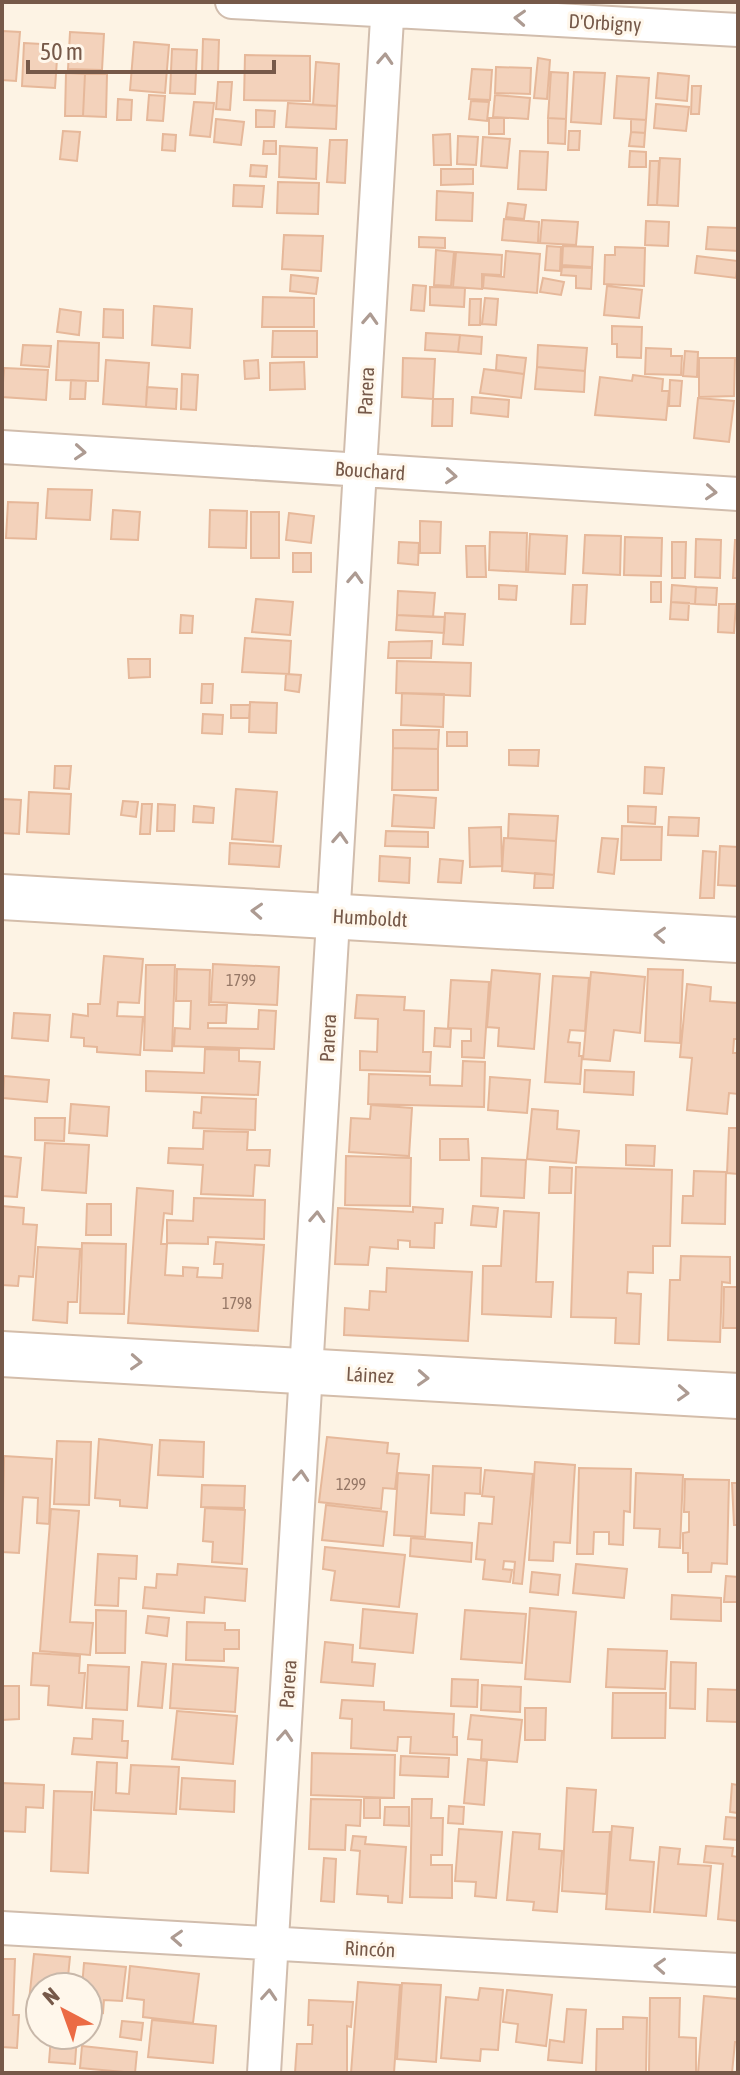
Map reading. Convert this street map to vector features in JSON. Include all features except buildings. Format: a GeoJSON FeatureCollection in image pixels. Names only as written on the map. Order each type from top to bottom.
{"type":"FeatureCollection","features":[{"type":"Feature","properties":{"kind":"main road","name":"Humboldt"},"geometry":{"type":"LineString","coordinates":[[2,897],[738,940]]}},
{"type":"Feature","properties":{"kind":"main road","name":"Láinez"},"geometry":{"type":"LineString","coordinates":[[2,1354],[738,1396]]}},
{"type":"Feature","properties":{"kind":"main road"},"geometry":{"type":"LineString","coordinates":[[2,1374],[67,1358]]}},
{"type":"Feature","properties":{"kind":"street","name":"D'Orbigny"},"geometry":{"type":"LineString","coordinates":[[232,2],[388,6],[738,30]]}},
{"type":"Feature","properties":{"kind":"street","name":"Parera"},"geometry":{"type":"LineString","coordinates":[[264,2073],[388,6]]}},
{"type":"Feature","properties":{"kind":"street","name":"Bouchard"},"geometry":{"type":"LineString","coordinates":[[2,447],[738,494]]}},
{"type":"Feature","properties":{"kind":"street","name":"Rincón"},"geometry":{"type":"LineString","coordinates":[[2,1928],[738,1970]]}}]}
